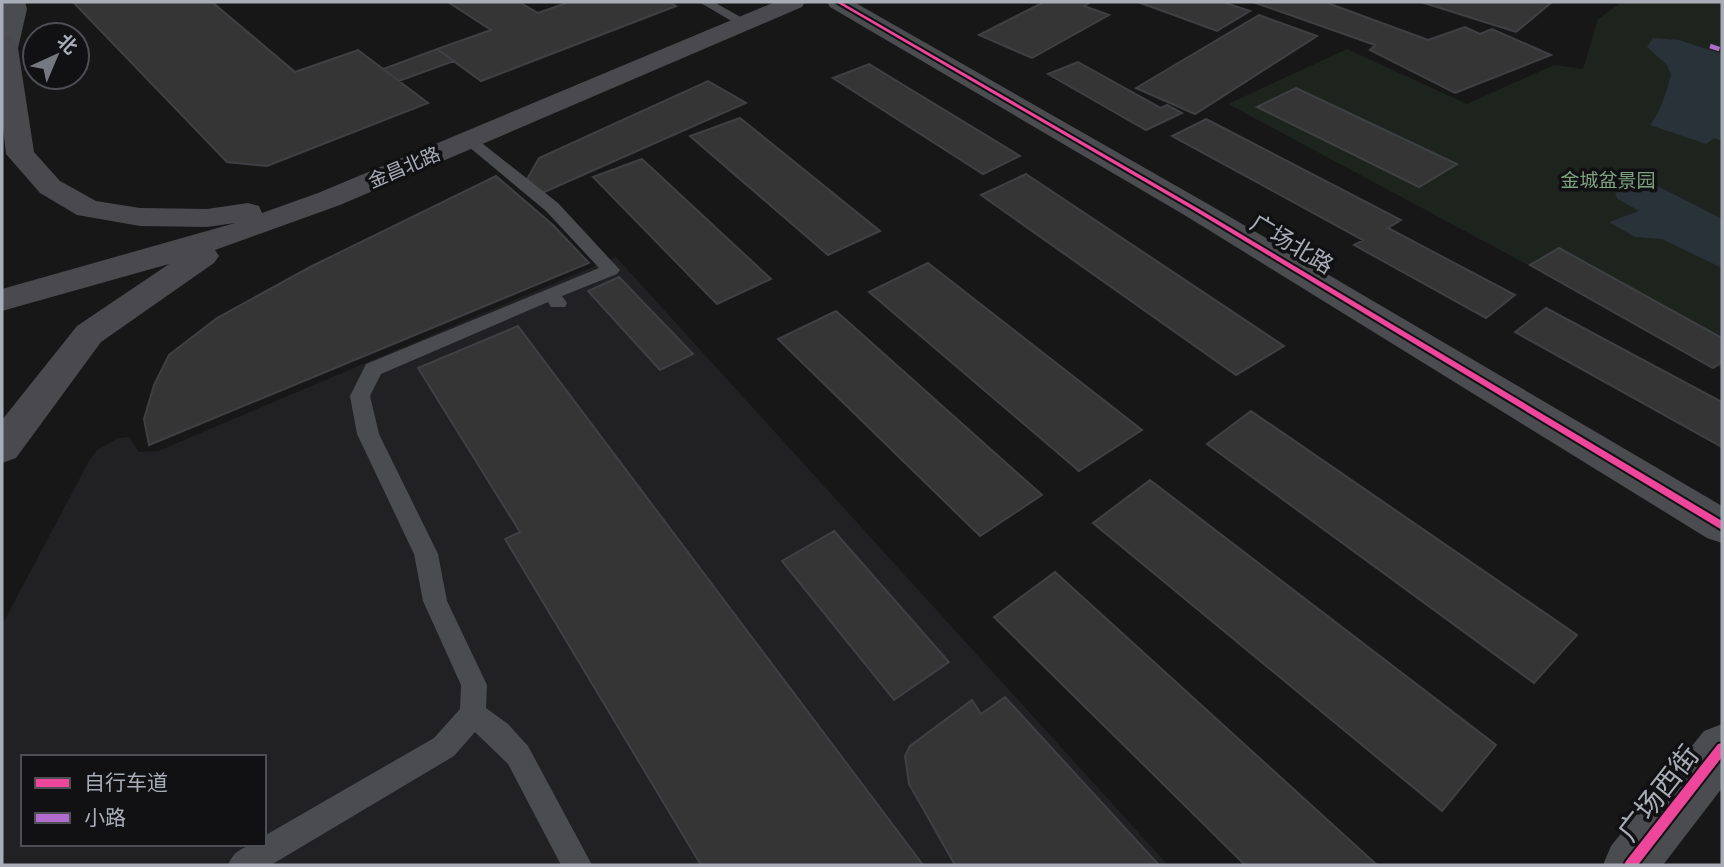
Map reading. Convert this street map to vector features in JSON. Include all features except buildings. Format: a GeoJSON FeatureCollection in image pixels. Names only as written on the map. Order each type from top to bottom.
{"type":"FeatureCollection","features":[{"type":"Feature","properties":{"kind":"main road","name":"金昌北路"},"geometry":{"type":"LineString","coordinates":[[2,300],[105,273],[240,232],[329,199],[794,2]]}},
{"type":"Feature","properties":{"kind":"main road"},"geometry":{"type":"LineString","coordinates":[[4,45],[20,155],[50,187],[88,209],[140,217],[206,218],[329,199]]}},
{"type":"Feature","properties":{"kind":"main road"},"geometry":{"type":"LineString","coordinates":[[2,449],[89,334],[240,232]]}},
{"type":"Feature","properties":{"kind":"street"},"geometry":{"type":"LineString","coordinates":[[4,45],[15,9],[14,2]]}},
{"type":"Feature","properties":{"kind":"street","name":"广场北路"},"geometry":{"type":"LineString","coordinates":[[838,2],[1198,210],[1722,526]]}},
{"type":"Feature","properties":{"kind":"street","name":"广场西街"},"geometry":{"type":"LineString","coordinates":[[1630,865],[1722,748]]}},
{"type":"Feature","properties":{"kind":"lane"},"geometry":{"type":"LineString","coordinates":[[705,2],[744,23]]}},
{"type":"Feature","properties":{"kind":"lane"},"geometry":{"type":"LineString","coordinates":[[243,865],[444,747],[473,715],[474,685],[435,601],[426,554],[368,434],[360,396],[373,369],[555,299],[611,270],[552,207],[468,139]]}},
{"type":"Feature","properties":{"kind":"lane"},"geometry":{"type":"LineString","coordinates":[[473,715],[498,733],[518,755],[577,865]]}},
{"type":"Feature","properties":{"kind":"shaded area"},"geometry":{"type":"Polygon","coordinates":[[[1653,38],[1679,40],[1722,54],[1722,141],[1714,138],[1706,144],[1650,125],[1660,108],[1671,75],[1667,65],[1647,47],[1653,38]]]}},
{"type":"Feature","properties":{"kind":"shaded area"},"geometry":{"type":"Polygon","coordinates":[[[1626,184],[1654,184],[1722,219],[1722,268],[1662,239],[1635,237],[1609,222],[1639,211],[1618,199],[1615,194],[1626,184]]]}},
{"type":"Feature","properties":{"kind":"shaded area"},"geometry":{"type":"Polygon","coordinates":[[[616,257],[1168,865],[2,865],[2,625],[97,450],[118,438],[129,437],[139,452],[158,451],[616,257]]]}},
{"type":"Feature","properties":{"kind":"green space","name":"金城盆景园"},"geometry":{"type":"Polygon","coordinates":[[[1622,2],[1722,2],[1722,369],[1228,104],[1347,49],[1467,104],[1554,65],[1583,69],[1598,19],[1622,2]]]}},
{"type":"Feature","properties":{"kind":"marked path"},"geometry":{"type":"LineString","coordinates":[[1710,46],[1722,50]]}},
{"type":"Feature","properties":{"kind":"cycle path"},"geometry":{"type":"LineString","coordinates":[[838,2],[1197,210],[1722,526]]}},
{"type":"Feature","properties":{"kind":"cycle path"},"geometry":{"type":"LineString","coordinates":[[1630,865],[1722,748]]}}]}
